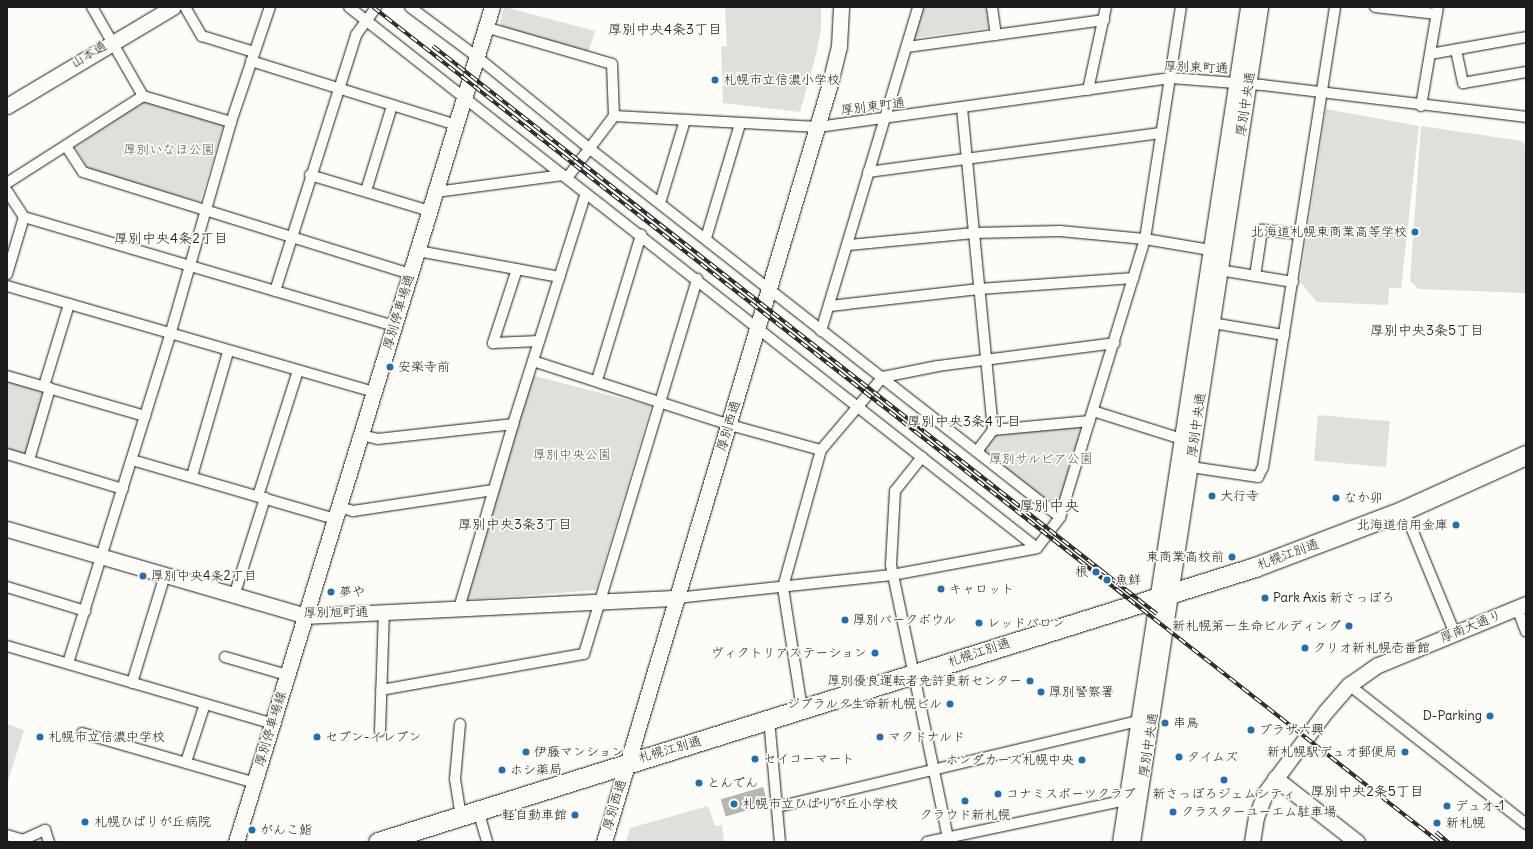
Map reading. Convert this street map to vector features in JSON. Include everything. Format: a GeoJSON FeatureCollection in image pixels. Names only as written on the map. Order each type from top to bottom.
{"type":"FeatureCollection","features":[{"type":"Feature","properties":{"kind":"highway","name":"札幌江別通"},"geometry":{"type":"LineString","coordinates":[[378,842],[418,836],[470,813],[628,762],[802,709],[1262,564],[1404,510],[1526,455]]}},
{"type":"Feature","properties":{"kind":"street"},"geometry":{"type":"LineString","coordinates":[[92,7],[143,96],[231,122]]}},
{"type":"Feature","properties":{"kind":"street","name":"山本通"},"geometry":{"type":"LineString","coordinates":[[7,106],[111,42],[173,7]]}},
{"type":"Feature","properties":{"kind":"street"},"geometry":{"type":"LineString","coordinates":[[185,7],[202,36],[339,89],[457,125]]}},
{"type":"Feature","properties":{"kind":"street"},"geometry":{"type":"LineString","coordinates":[[68,663],[170,335],[231,122],[270,7]]}},
{"type":"Feature","properties":{"kind":"street"},"geometry":{"type":"LineString","coordinates":[[349,7],[641,235],[1037,548]]}},
{"type":"Feature","properties":{"kind":"street"},"geometry":{"type":"LineString","coordinates":[[275,291],[310,175],[356,35],[376,7]]}},
{"type":"Feature","properties":{"kind":"street"},"geometry":{"type":"LineString","coordinates":[[410,7],[476,56],[590,149],[706,238],[821,331],[1060,517]]}},
{"type":"Feature","properties":{"kind":"street","name":"厚別停車場通"},"geometry":{"type":"LineString","coordinates":[[306,616],[492,7]]}},
{"type":"Feature","properties":{"kind":"street","name":"厚別西通"},"geometry":{"type":"LineString","coordinates":[[604,842],[818,127],[839,46],[841,7]]}},
{"type":"Feature","properties":{"kind":"street"},"geometry":{"type":"LineString","coordinates":[[821,331],[830,306],[868,172],[918,7]]}},
{"type":"Feature","properties":{"kind":"street"},"geometry":{"type":"LineString","coordinates":[[992,7],[996,35]]}},
{"type":"Feature","properties":{"kind":"street"},"geometry":{"type":"LineString","coordinates":[[1088,90],[1106,7]]}},
{"type":"Feature","properties":{"kind":"street"},"geometry":{"type":"LineString","coordinates":[[676,598],[892,575],[1037,548],[1060,517],[1115,343],[1145,239],[1160,133],[1181,7]]}},
{"type":"Feature","properties":{"kind":"street","name":"厚別中央通"},"geometry":{"type":"LineString","coordinates":[[1164,594],[1191,467],[1212,323],[1243,84],[1248,7]]}},
{"type":"Feature","properties":{"kind":"street","name":"厚別中央通"},"geometry":{"type":"LineString","coordinates":[[1132,842],[1134,798],[1164,594],[1182,439],[1210,250],[1260,7]]}},
{"type":"Feature","properties":{"kind":"street"},"geometry":{"type":"LineString","coordinates":[[1191,467],[1258,477],[1263,467],[1293,282],[1334,7]]}},
{"type":"Feature","properties":{"kind":"street"},"geometry":{"type":"LineString","coordinates":[[1375,7],[1437,10],[1421,106]]}},
{"type":"Feature","properties":{"kind":"street"},"geometry":{"type":"LineString","coordinates":[[907,47],[1104,20]]}},
{"type":"Feature","properties":{"kind":"street"},"geometry":{"type":"LineString","coordinates":[[436,192],[565,177],[590,149],[614,116],[612,64],[485,27]]}},
{"type":"Feature","properties":{"kind":"street"},"geometry":{"type":"LineString","coordinates":[[1430,54],[1526,37]]}},
{"type":"Feature","properties":{"kind":"street"},"geometry":{"type":"LineString","coordinates":[[1456,50],[1463,83],[1526,72]]}},
{"type":"Feature","properties":{"kind":"street","name":"厚別東町通"},"geometry":{"type":"LineString","coordinates":[[614,116],[740,124],[818,127],[1170,78],[1243,84],[1421,106],[1526,117]]}},
{"type":"Feature","properties":{"kind":"street"},"geometry":{"type":"LineString","coordinates":[[7,183],[143,96]]}},
{"type":"Feature","properties":{"kind":"street"},"geometry":{"type":"LineString","coordinates":[[366,191],[392,106]]}},
{"type":"Feature","properties":{"kind":"street"},"geometry":{"type":"LineString","coordinates":[[962,108],[993,430],[977,451]]}},
{"type":"Feature","properties":{"kind":"street"},"geometry":{"type":"LineString","coordinates":[[660,203],[685,120]]}},
{"type":"Feature","properties":{"kind":"street"},"geometry":{"type":"LineString","coordinates":[[706,238],[740,124]]}},
{"type":"Feature","properties":{"kind":"street"},"geometry":{"type":"LineString","coordinates":[[868,172],[1160,133]]}},
{"type":"Feature","properties":{"kind":"street"},"geometry":{"type":"LineString","coordinates":[[66,146],[83,172],[411,274]]}},
{"type":"Feature","properties":{"kind":"street"},"geometry":{"type":"LineString","coordinates":[[310,175],[430,211]]}},
{"type":"Feature","properties":{"kind":"street"},"geometry":{"type":"LineString","coordinates":[[7,190],[24,217],[394,326]]}},
{"type":"Feature","properties":{"kind":"street"},"geometry":{"type":"LineString","coordinates":[[459,608],[513,424],[586,193]]}},
{"type":"Feature","properties":{"kind":"street"},"geometry":{"type":"LineString","coordinates":[[7,274],[24,217]]}},
{"type":"Feature","properties":{"kind":"street"},"geometry":{"type":"LineString","coordinates":[[1255,276],[1262,230],[1300,234]]}},
{"type":"Feature","properties":{"kind":"street"},"geometry":{"type":"LineString","coordinates":[[848,245],[974,233],[1060,231],[1145,239],[1210,250]]}},
{"type":"Feature","properties":{"kind":"street"},"geometry":{"type":"LineString","coordinates":[[597,380],[641,235]]}},
{"type":"Feature","properties":{"kind":"street"},"geometry":{"type":"LineString","coordinates":[[418,251],[560,277]]}},
{"type":"Feature","properties":{"kind":"street"},"geometry":{"type":"LineString","coordinates":[[516,269],[493,343],[539,341]]}},
{"type":"Feature","properties":{"kind":"street"},"geometry":{"type":"LineString","coordinates":[[1219,270],[1293,282]]}},
{"type":"Feature","properties":{"kind":"street"},"geometry":{"type":"LineString","coordinates":[[830,306],[979,289],[1134,278]]}},
{"type":"Feature","properties":{"kind":"street"},"geometry":{"type":"LineString","coordinates":[[382,690],[584,654],[659,401],[697,280]]}},
{"type":"Feature","properties":{"kind":"street"},"geometry":{"type":"LineString","coordinates":[[7,286],[228,352],[374,392]]}},
{"type":"Feature","properties":{"kind":"street"},"geometry":{"type":"LineString","coordinates":[[29,460],[69,304]]}},
{"type":"Feature","properties":{"kind":"street"},"geometry":{"type":"LineString","coordinates":[[1212,323],[1284,335]]}},
{"type":"Feature","properties":{"kind":"street"},"geometry":{"type":"LineString","coordinates":[[802,709],[783,587],[821,450],[882,377],[938,366],[1115,343]]}},
{"type":"Feature","properties":{"kind":"street"},"geometry":{"type":"LineString","coordinates":[[192,476],[228,352]]}},
{"type":"Feature","properties":{"kind":"street"},"geometry":{"type":"LineString","coordinates":[[533,361],[597,380],[730,425],[821,450]]}},
{"type":"Feature","properties":{"kind":"street"},"geometry":{"type":"LineString","coordinates":[[234,596],[298,371]]}},
{"type":"Feature","properties":{"kind":"street"},"geometry":{"type":"LineString","coordinates":[[7,376],[145,416]]}},
{"type":"Feature","properties":{"kind":"street"},"geometry":{"type":"LineString","coordinates":[[1093,411],[1182,439]]}},
{"type":"Feature","properties":{"kind":"street"},"geometry":{"type":"LineString","coordinates":[[993,430],[1090,421]]}},
{"type":"Feature","properties":{"kind":"street"},"geometry":{"type":"LineString","coordinates":[[361,435],[378,439],[513,424]]}},
{"type":"Feature","properties":{"kind":"street"},"geometry":{"type":"LineString","coordinates":[[7,454],[123,489]]}},
{"type":"Feature","properties":{"kind":"street"},"geometry":{"type":"LineString","coordinates":[[922,456],[895,491],[892,575],[949,840]]}},
{"type":"Feature","properties":{"kind":"street"},"geometry":{"type":"LineString","coordinates":[[132,460],[261,497],[337,513],[493,490]]}},
{"type":"Feature","properties":{"kind":"street"},"geometry":{"type":"LineString","coordinates":[[1404,510],[1455,634]]}},
{"type":"Feature","properties":{"kind":"street","name":"厚別旭町通"},"geometry":{"type":"LineString","coordinates":[[7,530],[102,556],[306,616],[676,598]]}},
{"type":"Feature","properties":{"kind":"street"},"geometry":{"type":"LineString","coordinates":[[132,683],[164,575]]}},
{"type":"Feature","properties":{"kind":"street"},"geometry":{"type":"LineString","coordinates":[[7,587],[85,611]]}},
{"type":"Feature","properties":{"kind":"street"},"geometry":{"type":"LineString","coordinates":[[1522,606],[1526,631]]}},
{"type":"Feature","properties":{"kind":"street","name":"厚南大通り"},"geometry":{"type":"LineString","coordinates":[[1252,842],[1257,811],[1272,782],[1326,711],[1349,685],[1378,665],[1522,606]]}},
{"type":"Feature","properties":{"kind":"street"},"geometry":{"type":"LineString","coordinates":[[380,731],[384,612]]}},
{"type":"Feature","properties":{"kind":"street","name":"厚別停車場線"},"geometry":{"type":"LineString","coordinates":[[236,842],[306,616]]}},
{"type":"Feature","properties":{"kind":"street"},"geometry":{"type":"LineString","coordinates":[[7,646],[272,724]]}},
{"type":"Feature","properties":{"kind":"street"},"geometry":{"type":"LineString","coordinates":[[225,657],[287,675]]}},
{"type":"Feature","properties":{"kind":"street"},"geometry":{"type":"LineString","coordinates":[[1349,685],[1526,824]]}},
{"type":"Feature","properties":{"kind":"street"},"geometry":{"type":"LineString","coordinates":[[186,762],[205,704]]}},
{"type":"Feature","properties":{"kind":"street"},"geometry":{"type":"LineString","coordinates":[[769,719],[780,842]]}},
{"type":"Feature","properties":{"kind":"street"},"geometry":{"type":"LineString","coordinates":[[777,807],[1146,719]]}},
{"type":"Feature","properties":{"kind":"street"},"geometry":{"type":"LineString","coordinates":[[460,724],[455,779],[470,813],[487,842]]}},
{"type":"Feature","properties":{"kind":"street"},"geometry":{"type":"LineString","coordinates":[[82,733],[255,783]]}},
{"type":"Feature","properties":{"kind":"street"},"geometry":{"type":"LineString","coordinates":[[1272,782],[1342,842]]}},
{"type":"Feature","properties":{"kind":"street"},"geometry":{"type":"LineString","coordinates":[[1272,782],[1357,842]]}},
{"type":"Feature","properties":{"kind":"street"},"geometry":{"type":"LineString","coordinates":[[928,842],[949,840],[1134,798]]}},
{"type":"Feature","properties":{"kind":"street","name":"厚別中央通"},"geometry":{"type":"LineString","coordinates":[[1120,842],[1134,798]]}},
{"type":"Feature","properties":{"kind":"street"},"geometry":{"type":"LineString","coordinates":[[7,835],[21,841],[45,830],[49,842]]}},
{"type":"Feature","properties":{"kind":"green space"},"geometry":{"type":"Polygon","coordinates":[[[504,7],[595,31],[588,53],[503,28],[500,22],[504,7]]]}},
{"type":"Feature","properties":{"kind":"green space"},"geometry":{"type":"Polygon","coordinates":[[[725,7],[821,7],[821,28],[816,55],[800,112],[723,103],[721,47],[727,46],[725,7]]]}},
{"type":"Feature","properties":{"kind":"green space"},"geometry":{"type":"Polygon","coordinates":[[[922,7],[986,7],[989,28],[913,38],[922,7]]]}},
{"type":"Feature","properties":{"kind":"green space","name":"厚別いなほ公園"},"geometry":{"type":"Polygon","coordinates":[[[144,101],[224,123],[200,202],[89,170],[75,147],[144,101]]]}},
{"type":"Feature","properties":{"kind":"green space"},"geometry":{"type":"Polygon","coordinates":[[[1326,109],[1419,126],[1401,288],[1389,288],[1388,305],[1317,302],[1300,282],[1326,109]]]}},
{"type":"Feature","properties":{"kind":"green space"},"geometry":{"type":"Polygon","coordinates":[[[1421,126],[1522,141],[1526,146],[1526,293],[1419,289],[1410,281],[1421,126]]]}},
{"type":"Feature","properties":{"kind":"green space","name":"厚別中央公園"},"geometry":{"type":"Polygon","coordinates":[[[531,375],[651,406],[596,590],[466,600],[531,375]]]}},
{"type":"Feature","properties":{"kind":"green space"},"geometry":{"type":"Polygon","coordinates":[[[7,379],[47,389],[26,456],[7,451],[7,379]]]}},
{"type":"Feature","properties":{"kind":"green space"},"geometry":{"type":"Polygon","coordinates":[[[1318,415],[1390,421],[1386,467],[1314,461],[1318,415]]]}},
{"type":"Feature","properties":{"kind":"green space","name":"厚別サルビア公園"},"geometry":{"type":"Polygon","coordinates":[[[1083,424],[1057,509],[982,450],[993,434],[1083,424]]]}},
{"type":"Feature","properties":{"kind":"green space"},"geometry":{"type":"Polygon","coordinates":[[[7,724],[24,730],[8,781],[7,780],[7,724]]]}},
{"type":"Feature","properties":{"kind":"green space"},"geometry":{"type":"Polygon","coordinates":[[[708,806],[715,826],[722,825],[724,842],[626,842],[630,828],[708,806]]]}},
{"type":"Feature","properties":{"kind":"shaded area"},"geometry":{"type":"Polygon","coordinates":[[[763,787],[768,804],[726,816],[721,799],[763,787]]]}},
{"type":"Feature","properties":{"kind":"railway"},"geometry":{"type":"LineString","coordinates":[[373,7],[1439,842]]}},
{"type":"Feature","properties":{"kind":"railway"},"geometry":{"type":"LineString","coordinates":[[433,46],[1157,614]]}},
{"type":"Feature","properties":{"kind":"railway"},"geometry":{"type":"LineString","coordinates":[[1436,832],[1448,842]]}},
{"type":"Feature","properties":{"kind":"place","name":"札幌市立信濃小学校"},"geometry":{"type":"Point","coordinates":[715,80]}},
{"type":"Feature","properties":{"kind":"place","name":"北海道札幌東商業高等学校"},"geometry":{"type":"Point","coordinates":[1415,232]}},
{"type":"Feature","properties":{"kind":"place","name":"安楽寺前"},"geometry":{"type":"Point","coordinates":[390,367]}},
{"type":"Feature","properties":{"kind":"place","name":"大行寺"},"geometry":{"type":"Point","coordinates":[1212,496]}},
{"type":"Feature","properties":{"kind":"place","name":"なか卯"},"geometry":{"type":"Point","coordinates":[1336,498]}},
{"type":"Feature","properties":{"kind":"place","name":"北海道信用金庫"},"geometry":{"type":"Point","coordinates":[1456,525]}},
{"type":"Feature","properties":{"kind":"place","name":"東商業高校前"},"geometry":{"type":"Point","coordinates":[1232,557]}},
{"type":"Feature","properties":{"kind":"place","name":"根"},"geometry":{"type":"Point","coordinates":[1096,572]}},
{"type":"Feature","properties":{"kind":"place","name":"厚別中央4条2丁目"},"geometry":{"type":"Point","coordinates":[143,576]}},
{"type":"Feature","properties":{"kind":"place","name":"魚鮮"},"geometry":{"type":"Point","coordinates":[1107,580]}},
{"type":"Feature","properties":{"kind":"place","name":"キャロット"},"geometry":{"type":"Point","coordinates":[941,589]}},
{"type":"Feature","properties":{"kind":"place","name":"夢や"},"geometry":{"type":"Point","coordinates":[331,592]}},
{"type":"Feature","properties":{"kind":"place","name":"Park Axis 新さっぽろ"},"geometry":{"type":"Point","coordinates":[1265,598]}},
{"type":"Feature","properties":{"kind":"place","name":"厚別パークボウル"},"geometry":{"type":"Point","coordinates":[845,620]}},
{"type":"Feature","properties":{"kind":"place","name":"レッドバロン"},"geometry":{"type":"Point","coordinates":[979,623]}},
{"type":"Feature","properties":{"kind":"place","name":"新札幌第一生命ビルディング"},"geometry":{"type":"Point","coordinates":[1349,626]}},
{"type":"Feature","properties":{"kind":"place","name":"クリオ新札幌壱番館"},"geometry":{"type":"Point","coordinates":[1305,648]}},
{"type":"Feature","properties":{"kind":"place","name":"ヴィクトリアステーション"},"geometry":{"type":"Point","coordinates":[875,653]}},
{"type":"Feature","properties":{"kind":"place","name":"厚別優良運転者免許更新センター"},"geometry":{"type":"Point","coordinates":[1030,681]}},
{"type":"Feature","properties":{"kind":"place","name":"厚別警察署"},"geometry":{"type":"Point","coordinates":[1041,692]}},
{"type":"Feature","properties":{"kind":"place","name":"ジブラルタ生命新札幌ビル"},"geometry":{"type":"Point","coordinates":[950,704]}},
{"type":"Feature","properties":{"kind":"place","name":"D-Parking"},"geometry":{"type":"Point","coordinates":[1490,716]}},
{"type":"Feature","properties":{"kind":"place","name":"串鳥"},"geometry":{"type":"Point","coordinates":[1165,723]}},
{"type":"Feature","properties":{"kind":"place","name":"プラザ六興"},"geometry":{"type":"Point","coordinates":[1251,730]}},
{"type":"Feature","properties":{"kind":"place","name":"札幌市立信濃中学校"},"geometry":{"type":"Point","coordinates":[40,737]}},
{"type":"Feature","properties":{"kind":"place","name":"セブン-イレブン"},"geometry":{"type":"Point","coordinates":[317,737]}},
{"type":"Feature","properties":{"kind":"place","name":"マクドナルド"},"geometry":{"type":"Point","coordinates":[880,737]}},
{"type":"Feature","properties":{"kind":"place","name":"伊藤マンション"},"geometry":{"type":"Point","coordinates":[526,752]}},
{"type":"Feature","properties":{"kind":"place","name":"新札幌駅デュオ郵便局"},"geometry":{"type":"Point","coordinates":[1405,752]}},
{"type":"Feature","properties":{"kind":"place","name":"タイムズ"},"geometry":{"type":"Point","coordinates":[1179,757]}},
{"type":"Feature","properties":{"kind":"place","name":"セイコーマート"},"geometry":{"type":"Point","coordinates":[755,759]}},
{"type":"Feature","properties":{"kind":"place","name":"ホンダカーズ札幌中央"},"geometry":{"type":"Point","coordinates":[1082,760]}},
{"type":"Feature","properties":{"kind":"place","name":"ホシ薬局"},"geometry":{"type":"Point","coordinates":[502,770]}},
{"type":"Feature","properties":{"kind":"place","name":"新さっぽろジェムシティ"},"geometry":{"type":"Point","coordinates":[1224,780]}},
{"type":"Feature","properties":{"kind":"place","name":"とんでん"},"geometry":{"type":"Point","coordinates":[699,783]}},
{"type":"Feature","properties":{"kind":"place","name":"コナミスポーツクラブ"},"geometry":{"type":"Point","coordinates":[998,794]}},
{"type":"Feature","properties":{"kind":"place","name":"クラウド新札幌"},"geometry":{"type":"Point","coordinates":[965,801]}},
{"type":"Feature","properties":{"kind":"place","name":"札幌市立ひばりが丘小学校"},"geometry":{"type":"Point","coordinates":[734,804]}},
{"type":"Feature","properties":{"kind":"place","name":"デュオ-1"},"geometry":{"type":"Point","coordinates":[1447,806]}},
{"type":"Feature","properties":{"kind":"place","name":"クラスターユーエム駐車場"},"geometry":{"type":"Point","coordinates":[1173,812]}},
{"type":"Feature","properties":{"kind":"place","name":"軽自動車館"},"geometry":{"type":"Point","coordinates":[575,815]}},
{"type":"Feature","properties":{"kind":"place","name":"札幌ひばりが丘病院"},"geometry":{"type":"Point","coordinates":[85,822]}},
{"type":"Feature","properties":{"kind":"place","name":"新札幌"},"geometry":{"type":"Point","coordinates":[1437,823]}},
{"type":"Feature","properties":{"kind":"place","name":"がんこ鮨"},"geometry":{"type":"Point","coordinates":[252,830]}},
{"type":"Feature","properties":{"kind":"district","name":"厚別中央4条3丁目"},"geometry":{"type":"Point","coordinates":[665,29]}},
{"type":"Feature","properties":{"kind":"district","name":"厚別中央4条2丁目"},"geometry":{"type":"Point","coordinates":[171,238]}},
{"type":"Feature","properties":{"kind":"district","name":"厚別中央3条5丁目"},"geometry":{"type":"Point","coordinates":[1427,330]}},
{"type":"Feature","properties":{"kind":"district","name":"厚別中央3条4丁目"},"geometry":{"type":"Point","coordinates":[964,421]}},
{"type":"Feature","properties":{"kind":"district","name":"厚別中央"},"geometry":{"type":"Point","coordinates":[1049,506]}},
{"type":"Feature","properties":{"kind":"district","name":"厚別中央3条3丁目"},"geometry":{"type":"Point","coordinates":[515,524]}},
{"type":"Feature","properties":{"kind":"district","name":"厚別中央2条5丁目"},"geometry":{"type":"Point","coordinates":[1367,791]}}]}
